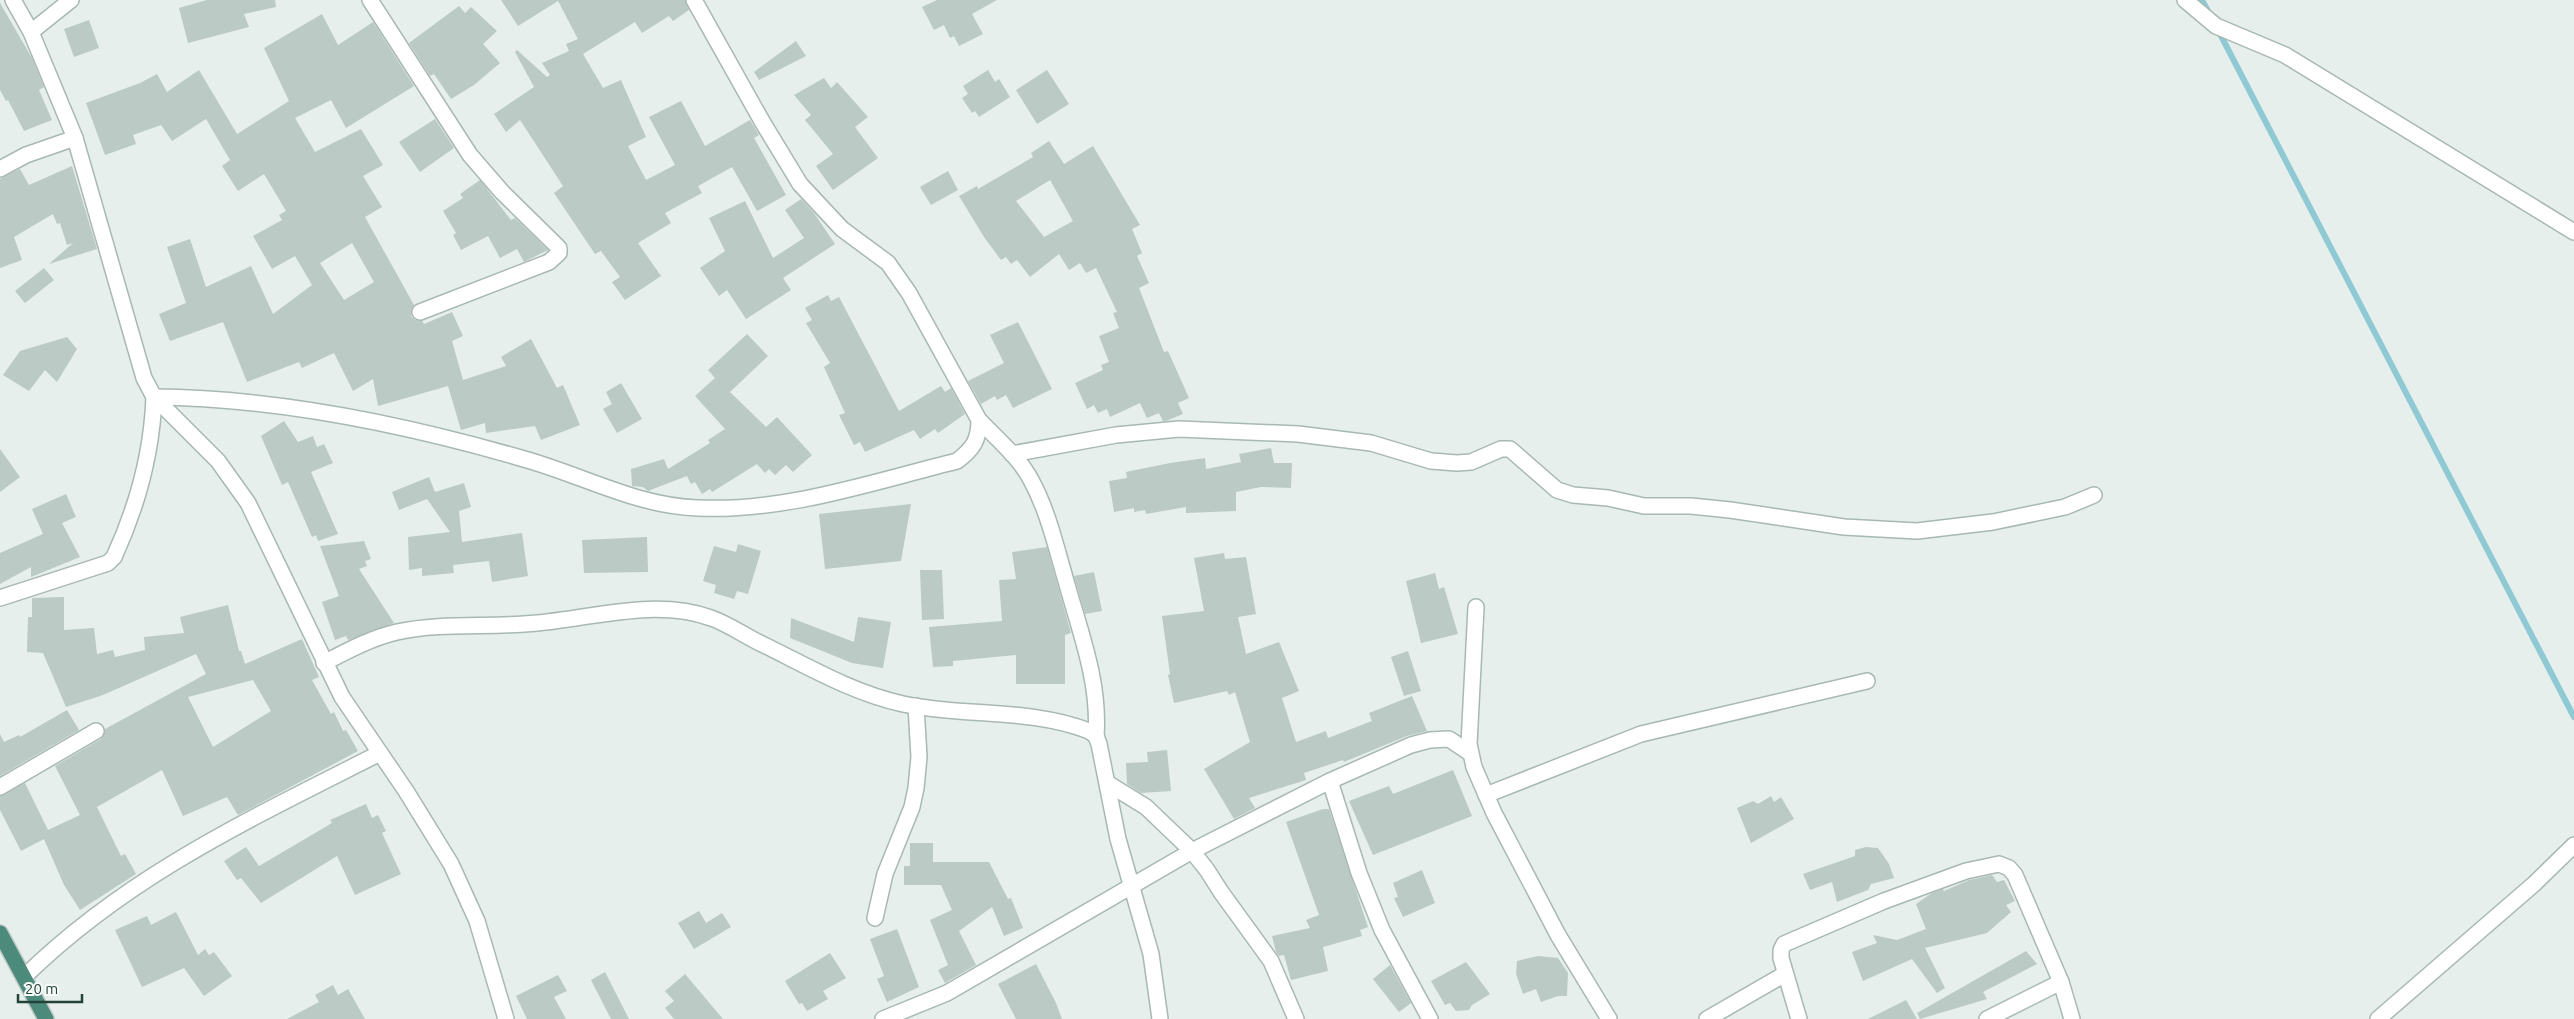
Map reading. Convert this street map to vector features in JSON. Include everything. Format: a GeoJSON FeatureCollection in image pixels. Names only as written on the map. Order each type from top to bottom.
{"type":"FeatureCollection","features":[{"type":"Feature","properties":{"kind":"highway"},"geometry":{"type":"LineString","coordinates":[[0,933],[46,1019]]}},
{"type":"Feature","properties":{"kind":"street"},"geometry":{"type":"LineString","coordinates":[[13,0],[31,32],[75,138],[138,358],[154,397],[218,461],[248,503],[282,569],[324,664],[342,697],[434,835],[466,895],[490,962],[506,1019]]}},
{"type":"Feature","properties":{"kind":"street"},"geometry":{"type":"LineString","coordinates":[[31,32],[71,0]]}},
{"type":"Feature","properties":{"kind":"street"},"geometry":{"type":"LineString","coordinates":[[370,0],[470,155],[502,192],[559,248],[559,253],[556,257],[542,265],[420,312]]}},
{"type":"Feature","properties":{"kind":"street"},"geometry":{"type":"LineString","coordinates":[[2185,0],[2216,26],[2285,56],[2574,232]]}},
{"type":"Feature","properties":{"kind":"street"},"geometry":{"type":"LineString","coordinates":[[696,1],[763,123],[800,184],[842,229],[888,263],[909,293],[979,420],[1012,454],[1031,479],[1055,540],[1090,668],[1098,716],[1096,736],[1112,815],[1130,886],[1151,954],[1160,1019]]}},
{"type":"Feature","properties":{"kind":"street"},"geometry":{"type":"LineString","coordinates":[[0,169],[26,155],[75,138]]}},
{"type":"Feature","properties":{"kind":"street"},"geometry":{"type":"LineString","coordinates":[[154,397],[239,401],[379,423],[526,459],[631,496],[662,504],[724,509],[789,501],[840,491],[957,460],[969,452],[976,443],[979,434],[979,420]]}},
{"type":"Feature","properties":{"kind":"street"},"geometry":{"type":"LineString","coordinates":[[0,598],[108,563],[114,557],[135,503],[151,431],[154,397]]}},
{"type":"Feature","properties":{"kind":"street"},"geometry":{"type":"LineString","coordinates":[[1012,454],[1116,435],[1179,429],[1298,434],[1371,443],[1431,461],[1457,463],[1472,462],[1501,449],[1510,448],[1556,490],[1573,495],[1608,498],[1644,506],[1691,506],[1817,524],[1896,531],[1917,531],[1993,522],[2065,507],[2094,495]]}},
{"type":"Feature","properties":{"kind":"street"},"geometry":{"type":"LineString","coordinates":[[1476,607],[1470,753],[1486,795],[1558,935],[1609,1019]]}},
{"type":"Feature","properties":{"kind":"street"},"geometry":{"type":"LineString","coordinates":[[324,664],[370,641],[397,632],[444,626],[536,623],[621,612],[675,609],[712,618],[839,683],[870,694],[916,706],[1036,719],[1080,728],[1096,736]]}},
{"type":"Feature","properties":{"kind":"street"},"geometry":{"type":"LineString","coordinates":[[1486,795],[1641,734],[1867,681]]}},
{"type":"Feature","properties":{"kind":"street"},"geometry":{"type":"LineString","coordinates":[[875,918],[885,874],[912,807],[916,788],[919,758],[916,706]]}},
{"type":"Feature","properties":{"kind":"street"},"geometry":{"type":"LineString","coordinates":[[0,787],[96,731]]}},
{"type":"Feature","properties":{"kind":"street"},"geometry":{"type":"LineString","coordinates":[[883,1019],[947,992],[1192,851],[1330,781],[1411,746],[1430,740],[1449,739],[1470,753]]}},
{"type":"Feature","properties":{"kind":"street"},"geometry":{"type":"LineString","coordinates":[[24,977],[104,908],[171,863],[225,832],[380,752]]}},
{"type":"Feature","properties":{"kind":"street"},"geometry":{"type":"LineString","coordinates":[[1330,781],[1359,873],[1382,930],[1430,1019]]}},
{"type":"Feature","properties":{"kind":"street"},"geometry":{"type":"LineString","coordinates":[[1107,783],[1146,807],[1192,851],[1271,961],[1296,1019]]}},
{"type":"Feature","properties":{"kind":"street"},"geometry":{"type":"LineString","coordinates":[[2378,1019],[2534,884],[2574,845]]}},
{"type":"Feature","properties":{"kind":"street"},"geometry":{"type":"LineString","coordinates":[[1799,1019],[1785,974],[1781,950],[1786,943],[1894,898],[1966,871],[1999,864],[2009,868],[2015,875],[2061,982],[2072,1019]]}},
{"type":"Feature","properties":{"kind":"street"},"geometry":{"type":"LineString","coordinates":[[1706,1019],[1785,974]]}},
{"type":"Feature","properties":{"kind":"street"},"geometry":{"type":"LineString","coordinates":[[1987,1019],[2061,982]]}},
{"type":"Feature","properties":{"kind":"building"},"geometry":{"type":"Polygon","coordinates":[[[207,0],[275,0],[276,7],[244,14],[249,27],[188,43],[179,8],[207,0]]]}},
{"type":"Feature","properties":{"kind":"building"},"geometry":{"type":"Polygon","coordinates":[[[501,0],[685,0],[689,10],[673,21],[669,16],[642,33],[635,22],[583,54],[603,88],[621,80],[646,137],[628,146],[646,180],[675,165],[649,117],[681,101],[705,146],[750,120],[759,135],[754,138],[786,195],[757,211],[732,167],[698,186],[702,193],[665,213],[671,223],[638,243],[661,276],[625,300],[612,282],[620,277],[601,251],[595,254],[554,193],[563,186],[520,120],[506,132],[494,114],[534,87],[515,52],[517,50],[547,77],[550,75],[542,63],[569,51],[566,44],[578,39],[558,1],[518,26],[501,0]]]}},
{"type":"Feature","properties":{"kind":"building"},"geometry":{"type":"Polygon","coordinates":[[[937,0],[997,0],[972,14],[983,34],[959,46],[954,36],[950,38],[944,25],[934,30],[922,7],[937,0]]]}},
{"type":"Feature","properties":{"kind":"building"},"geometry":{"type":"Polygon","coordinates":[[[0,3],[32,58],[44,87],[39,90],[52,120],[24,131],[8,100],[6,101],[0,90],[0,3]]]}},
{"type":"Feature","properties":{"kind":"building"},"geometry":{"type":"Polygon","coordinates":[[[459,6],[465,13],[471,7],[497,31],[483,44],[500,63],[474,85],[451,99],[434,74],[430,76],[409,43],[459,6]]]}},
{"type":"Feature","properties":{"kind":"building"},"geometry":{"type":"Polygon","coordinates":[[[322,14],[338,45],[373,22],[414,86],[346,128],[331,100],[295,118],[315,152],[361,129],[383,165],[363,176],[382,207],[365,217],[414,305],[411,310],[411,316],[415,320],[422,321],[424,324],[452,312],[463,336],[452,341],[463,380],[506,366],[501,357],[531,339],[557,388],[563,385],[580,425],[541,440],[535,426],[486,433],[485,423],[461,430],[448,386],[378,406],[373,379],[353,391],[334,353],[302,368],[299,362],[247,382],[223,322],[170,341],[159,314],[186,303],[167,247],[190,239],[206,287],[251,266],[273,314],[312,285],[295,256],[272,269],[253,236],[282,220],[279,215],[286,211],[264,174],[238,191],[222,166],[230,160],[206,119],[172,141],[161,125],[133,135],[136,144],[105,155],[86,103],[140,83],[157,74],[167,92],[199,70],[237,134],[289,101],[264,48],[322,14]],[[352,243],[320,263],[344,300],[374,282],[352,243]]]}},
{"type":"Feature","properties":{"kind":"building"},"geometry":{"type":"Polygon","coordinates":[[[89,20],[99,48],[74,57],[64,29],[89,20]]]}},
{"type":"Feature","properties":{"kind":"building"},"geometry":{"type":"Polygon","coordinates":[[[796,41],[806,56],[759,80],[754,72],[796,41]]]}},
{"type":"Feature","properties":{"kind":"building"},"geometry":{"type":"Polygon","coordinates":[[[988,70],[995,82],[999,79],[1010,97],[979,117],[975,111],[972,113],[962,98],[968,94],[963,86],[988,70]]]}},
{"type":"Feature","properties":{"kind":"building"},"geometry":{"type":"Polygon","coordinates":[[[1047,70],[1069,104],[1037,124],[1016,90],[1047,70]]]}},
{"type":"Feature","properties":{"kind":"building"},"geometry":{"type":"Polygon","coordinates":[[[824,78],[831,88],[837,82],[868,117],[855,127],[878,158],[833,190],[816,166],[833,154],[805,120],[811,115],[794,95],[824,78]]]}},
{"type":"Feature","properties":{"kind":"building"},"geometry":{"type":"Polygon","coordinates":[[[435,119],[454,148],[420,172],[399,142],[435,119]]]}},
{"type":"Feature","properties":{"kind":"building"},"geometry":{"type":"Polygon","coordinates":[[[1049,141],[1064,164],[1093,146],[1140,225],[1132,229],[1142,253],[1137,256],[1149,283],[1139,288],[1164,352],[1168,351],[1189,398],[1178,403],[1183,414],[1166,421],[1163,421],[1159,413],[1147,418],[1140,403],[1110,417],[1107,409],[1098,413],[1094,405],[1087,409],[1075,383],[1103,370],[1101,365],[1109,362],[1099,336],[1119,328],[1113,313],[1117,312],[1096,268],[1086,273],[1080,263],[1069,270],[1059,254],[1030,277],[1017,260],[1011,264],[1006,257],[1001,260],[984,237],[959,196],[977,186],[978,189],[1033,157],[1031,153],[1049,141]],[[1050,180],[1016,201],[1044,237],[1073,221],[1050,180]]]}},
{"type":"Feature","properties":{"kind":"building"},"geometry":{"type":"Polygon","coordinates":[[[72,166],[97,249],[49,264],[73,243],[67,245],[60,223],[57,224],[53,214],[14,237],[22,260],[0,268],[0,179],[20,169],[29,185],[72,166]]]}},
{"type":"Feature","properties":{"kind":"building"},"geometry":{"type":"Polygon","coordinates":[[[948,171],[958,190],[931,205],[920,187],[948,171]]]}},
{"type":"Feature","properties":{"kind":"building"},"geometry":{"type":"Polygon","coordinates":[[[480,180],[511,220],[515,218],[548,250],[524,262],[517,249],[500,258],[488,236],[461,250],[453,235],[456,233],[443,211],[463,198],[460,194],[480,180]]]}},
{"type":"Feature","properties":{"kind":"building"},"geometry":{"type":"Polygon","coordinates":[[[801,199],[814,213],[835,244],[783,278],[791,290],[746,319],[727,290],[719,296],[700,268],[725,251],[709,218],[745,201],[773,258],[804,238],[785,210],[801,199]]]}},
{"type":"Feature","properties":{"kind":"building"},"geometry":{"type":"Polygon","coordinates":[[[44,268],[54,280],[25,303],[15,291],[44,268]]]}},
{"type":"Feature","properties":{"kind":"building"},"geometry":{"type":"Polygon","coordinates":[[[828,295],[831,301],[839,297],[899,411],[941,386],[945,392],[951,388],[965,414],[938,433],[935,429],[920,439],[914,430],[865,452],[860,442],[854,445],[839,415],[845,413],[824,367],[830,363],[806,323],[812,320],[805,308],[828,295]]]}},
{"type":"Feature","properties":{"kind":"building"},"geometry":{"type":"Polygon","coordinates":[[[1018,322],[1052,389],[1013,408],[1006,395],[997,400],[995,396],[981,404],[968,381],[1004,363],[990,335],[1018,322]]]}},
{"type":"Feature","properties":{"kind":"building"},"geometry":{"type":"Polygon","coordinates":[[[747,334],[768,356],[730,392],[766,427],[777,417],[812,455],[793,472],[786,465],[775,475],[769,469],[765,473],[757,464],[712,492],[710,489],[702,494],[695,482],[691,484],[687,476],[648,491],[643,487],[632,486],[631,469],[664,459],[668,469],[710,443],[708,440],[725,429],[695,396],[715,378],[708,370],[747,334]]]}},
{"type":"Feature","properties":{"kind":"building"},"geometry":{"type":"Polygon","coordinates":[[[67,337],[77,349],[57,382],[45,370],[29,391],[3,375],[20,351],[67,337]]]}},
{"type":"Feature","properties":{"kind":"building"},"geometry":{"type":"Polygon","coordinates":[[[621,383],[642,419],[617,433],[603,409],[612,404],[606,392],[621,383]]]}},
{"type":"Feature","properties":{"kind":"building"},"geometry":{"type":"Polygon","coordinates":[[[284,421],[298,442],[313,436],[317,447],[324,444],[333,463],[311,472],[338,534],[318,541],[316,535],[312,537],[288,482],[282,485],[261,436],[284,421]]]}},
{"type":"Feature","properties":{"kind":"building"},"geometry":{"type":"Polygon","coordinates":[[[1271,448],[1274,463],[1292,463],[1291,488],[1261,487],[1236,492],[1236,511],[1186,513],[1186,507],[1146,514],[1145,510],[1134,512],[1134,508],[1114,512],[1109,481],[1127,478],[1126,472],[1205,458],[1206,469],[1241,462],[1239,454],[1271,448]]]}},
{"type":"Feature","properties":{"kind":"building"},"geometry":{"type":"Polygon","coordinates":[[[0,449],[20,477],[0,492],[0,449]]]}},
{"type":"Feature","properties":{"kind":"building"},"geometry":{"type":"Polygon","coordinates":[[[429,477],[435,492],[464,483],[471,507],[459,511],[462,542],[522,533],[528,576],[492,582],[489,561],[453,565],[454,573],[422,576],[422,568],[409,570],[408,537],[450,532],[427,499],[399,510],[392,492],[429,477]]]}},
{"type":"Feature","properties":{"kind":"building"},"geometry":{"type":"Polygon","coordinates":[[[66,494],[76,517],[62,523],[80,557],[31,577],[31,567],[0,584],[0,553],[43,534],[32,509],[66,494]]]}},
{"type":"Feature","properties":{"kind":"building"},"geometry":{"type":"Polygon","coordinates":[[[911,504],[901,561],[825,569],[819,514],[911,504]]]}},
{"type":"Feature","properties":{"kind":"building"},"geometry":{"type":"Polygon","coordinates":[[[647,537],[648,572],[584,573],[582,540],[647,537]]]}},
{"type":"Feature","properties":{"kind":"building"},"geometry":{"type":"Polygon","coordinates":[[[364,541],[371,559],[365,561],[367,566],[359,569],[394,623],[348,640],[346,636],[335,640],[322,602],[339,596],[320,546],[364,541]]]}},
{"type":"Feature","properties":{"kind":"building"},"geometry":{"type":"Polygon","coordinates":[[[738,544],[761,551],[748,594],[737,591],[734,599],[714,593],[716,585],[703,581],[714,546],[736,552],[738,544]]]}},
{"type":"Feature","properties":{"kind":"building"},"geometry":{"type":"Polygon","coordinates":[[[1047,547],[1071,633],[1065,635],[1065,684],[1016,684],[1016,655],[953,661],[953,666],[933,667],[929,627],[1002,621],[999,580],[1016,579],[1012,552],[1047,547]]]}},
{"type":"Feature","properties":{"kind":"building"},"geometry":{"type":"Polygon","coordinates":[[[1224,553],[1225,559],[1246,557],[1256,614],[1238,617],[1246,654],[1279,642],[1299,691],[1282,698],[1296,742],[1326,731],[1328,738],[1372,721],[1369,713],[1412,696],[1427,731],[1407,736],[1344,762],[1343,760],[1304,773],[1306,780],[1249,798],[1255,808],[1234,819],[1204,769],[1250,742],[1235,692],[1229,695],[1227,691],[1174,703],[1168,675],[1170,674],[1162,616],[1204,611],[1194,558],[1224,553]]]}},
{"type":"Feature","properties":{"kind":"building"},"geometry":{"type":"Polygon","coordinates":[[[920,570],[942,570],[944,619],[922,620],[920,570]]]}},
{"type":"Feature","properties":{"kind":"building"},"geometry":{"type":"Polygon","coordinates":[[[1094,572],[1102,611],[1085,614],[1074,576],[1094,572]]]}},
{"type":"Feature","properties":{"kind":"building"},"geometry":{"type":"Polygon","coordinates":[[[1435,573],[1439,589],[1444,587],[1458,634],[1421,643],[1406,581],[1435,573]]]}},
{"type":"Feature","properties":{"kind":"building"},"geometry":{"type":"Polygon","coordinates":[[[64,597],[64,630],[94,628],[97,654],[113,650],[115,657],[145,650],[144,637],[184,633],[180,617],[228,605],[239,651],[241,651],[245,664],[302,639],[319,677],[312,680],[331,714],[334,712],[343,731],[346,730],[358,751],[238,815],[227,797],[183,816],[162,770],[97,807],[121,856],[125,854],[136,874],[80,910],[64,885],[44,839],[21,851],[0,810],[0,796],[25,783],[48,830],[80,815],[55,766],[101,739],[105,729],[206,674],[196,654],[103,695],[66,707],[43,653],[27,652],[28,617],[32,617],[32,598],[64,597]],[[253,680],[188,697],[213,747],[271,711],[253,680]]]}},
{"type":"Feature","properties":{"kind":"building"},"geometry":{"type":"Polygon","coordinates":[[[858,617],[891,622],[883,668],[852,663],[790,638],[791,618],[854,642],[858,617]]]}},
{"type":"Feature","properties":{"kind":"building"},"geometry":{"type":"Polygon","coordinates":[[[1408,651],[1421,691],[1404,696],[1391,657],[1408,651]]]}},
{"type":"Feature","properties":{"kind":"building"},"geometry":{"type":"Polygon","coordinates":[[[67,710],[79,730],[0,776],[0,734],[4,742],[19,735],[20,737],[67,710]]]}},
{"type":"Feature","properties":{"kind":"building"},"geometry":{"type":"Polygon","coordinates":[[[1167,750],[1171,791],[1141,793],[1127,784],[1126,763],[1148,762],[1147,752],[1167,750]]]}},
{"type":"Feature","properties":{"kind":"building"},"geometry":{"type":"Polygon","coordinates":[[[1453,770],[1472,816],[1373,855],[1349,801],[1389,786],[1393,794],[1453,770]]]}},
{"type":"Feature","properties":{"kind":"building"},"geometry":{"type":"Polygon","coordinates":[[[1771,796],[1774,802],[1781,797],[1794,819],[1751,843],[1737,808],[1753,801],[1758,804],[1771,796]]]}},
{"type":"Feature","properties":{"kind":"building"},"geometry":{"type":"Polygon","coordinates":[[[366,804],[372,818],[378,815],[386,831],[382,833],[401,874],[355,895],[337,856],[261,903],[241,878],[237,880],[224,861],[246,847],[259,866],[332,823],[330,820],[366,804]]]}},
{"type":"Feature","properties":{"kind":"building"},"geometry":{"type":"Polygon","coordinates":[[[1323,809],[1329,809],[1368,927],[1360,930],[1362,936],[1323,947],[1328,971],[1291,980],[1284,955],[1279,956],[1276,952],[1272,936],[1310,928],[1306,920],[1319,915],[1286,822],[1323,809]]]}},
{"type":"Feature","properties":{"kind":"building"},"geometry":{"type":"Polygon","coordinates":[[[910,843],[933,843],[933,862],[989,862],[1008,899],[1011,898],[1023,928],[1004,936],[992,907],[959,931],[976,965],[945,983],[938,970],[948,965],[930,920],[952,910],[941,885],[904,885],[904,866],[910,866],[910,843]]]}},
{"type":"Feature","properties":{"kind":"building"},"geometry":{"type":"Polygon","coordinates":[[[1866,847],[1878,848],[1889,864],[1894,878],[1871,884],[1868,890],[1837,902],[1832,882],[1810,890],[1803,874],[1855,856],[1855,850],[1866,847]]]}},
{"type":"Feature","properties":{"kind":"building"},"geometry":{"type":"Polygon","coordinates":[[[1422,870],[1435,903],[1403,917],[1394,898],[1398,897],[1393,883],[1422,870]]]}},
{"type":"Feature","properties":{"kind":"building"},"geometry":{"type":"Polygon","coordinates":[[[1992,875],[1997,882],[2004,880],[2015,901],[2006,905],[2011,912],[1987,933],[1925,948],[1945,988],[1937,993],[1912,959],[1863,981],[1852,952],[1877,943],[1873,935],[1897,940],[1926,929],[1916,904],[1932,893],[1943,889],[1944,891],[1969,880],[1992,875]]]}},
{"type":"Feature","properties":{"kind":"building"},"geometry":{"type":"Polygon","coordinates":[[[699,911],[706,923],[722,913],[731,927],[694,949],[678,923],[699,911]]]}},
{"type":"Feature","properties":{"kind":"building"},"geometry":{"type":"Polygon","coordinates":[[[176,912],[198,955],[205,949],[209,955],[214,952],[232,976],[204,996],[184,968],[142,987],[115,930],[147,916],[151,925],[176,912]]]}},
{"type":"Feature","properties":{"kind":"building"},"geometry":{"type":"Polygon","coordinates":[[[897,929],[919,987],[887,1002],[877,979],[884,976],[870,939],[897,929]]]}},
{"type":"Feature","properties":{"kind":"building"},"geometry":{"type":"Polygon","coordinates":[[[2026,951],[2037,964],[1983,992],[1987,999],[1920,1019],[1917,1013],[2026,951]]]}},
{"type":"Feature","properties":{"kind":"building"},"geometry":{"type":"Polygon","coordinates":[[[830,953],[846,978],[823,991],[828,999],[807,1011],[802,1003],[799,1004],[785,981],[830,953]]]}},
{"type":"Feature","properties":{"kind":"building"},"geometry":{"type":"Polygon","coordinates":[[[1538,956],[1558,958],[1568,973],[1567,996],[1558,996],[1541,1002],[1536,989],[1523,994],[1516,974],[1517,961],[1538,956]]]}},
{"type":"Feature","properties":{"kind":"building"},"geometry":{"type":"Polygon","coordinates":[[[1466,962],[1490,994],[1472,1005],[1469,1010],[1456,1011],[1450,1003],[1445,1005],[1431,981],[1466,962]]]}},
{"type":"Feature","properties":{"kind":"building"},"geometry":{"type":"Polygon","coordinates":[[[1036,964],[1062,1019],[1016,1019],[998,984],[1036,964]]]}},
{"type":"Feature","properties":{"kind":"building"},"geometry":{"type":"Polygon","coordinates":[[[1390,965],[1411,1003],[1399,1012],[1373,979],[1390,965]]]}},
{"type":"Feature","properties":{"kind":"building"},"geometry":{"type":"Polygon","coordinates":[[[605,972],[629,1019],[611,1019],[591,980],[605,972]]]}},
{"type":"Feature","properties":{"kind":"building"},"geometry":{"type":"Polygon","coordinates":[[[685,974],[723,1019],[674,1019],[665,1008],[674,1001],[665,991],[685,974]]]}},
{"type":"Feature","properties":{"kind":"building"},"geometry":{"type":"Polygon","coordinates":[[[558,975],[567,991],[554,997],[566,1019],[527,1019],[516,996],[558,975]]]}},
{"type":"Feature","properties":{"kind":"building"},"geometry":{"type":"Polygon","coordinates":[[[333,985],[338,995],[348,989],[365,1019],[287,1019],[319,1002],[315,995],[333,985]]]}},
{"type":"Feature","properties":{"kind":"building"},"geometry":{"type":"Polygon","coordinates":[[[1906,1000],[1917,1019],[1868,1019],[1906,1000]]]}},
{"type":"Feature","properties":{"kind":"waterway"},"geometry":{"type":"LineString","coordinates":[[2202,0],[2210,15]]}},
{"type":"Feature","properties":{"kind":"waterway"},"geometry":{"type":"LineString","coordinates":[[2218,30],[2574,717]]}}]}
